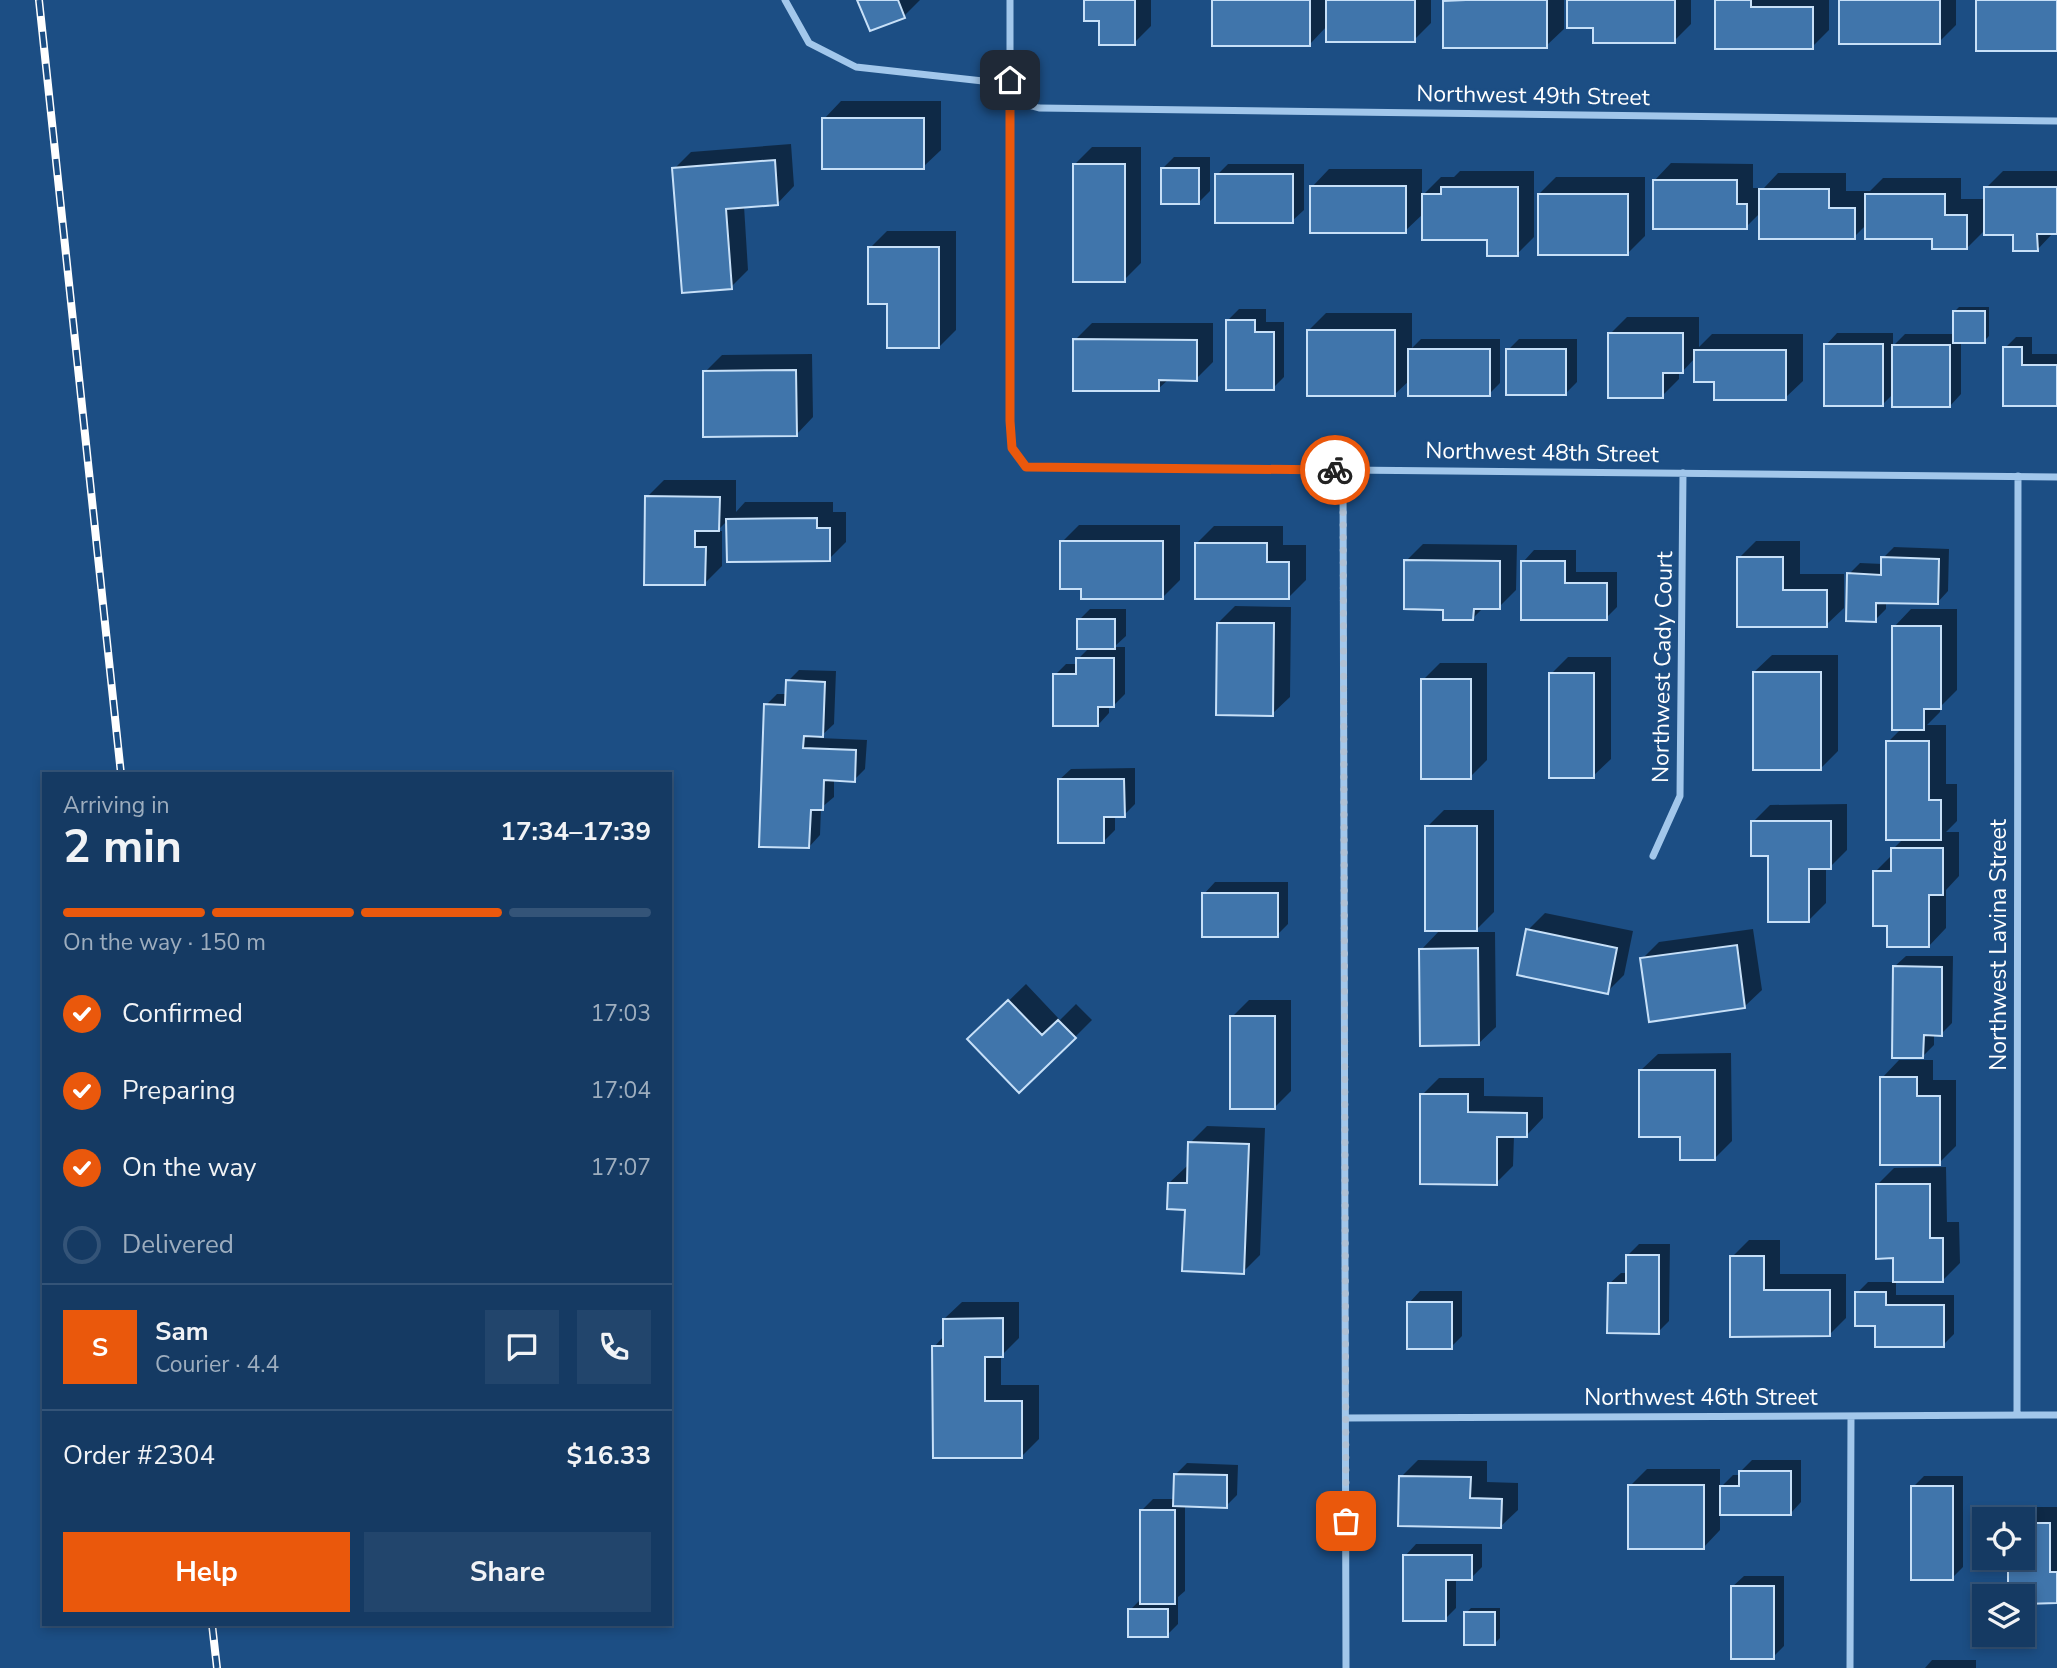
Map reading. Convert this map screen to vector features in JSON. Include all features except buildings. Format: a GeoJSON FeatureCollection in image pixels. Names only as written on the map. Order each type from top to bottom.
{"type":"FeatureCollection","features":[{"type":"Feature","properties":{"kind":"street"},"geometry":{"type":"LineString","coordinates":[[785,0],[809,43],[856,66],[992,82],[1010,100]]}},
{"type":"Feature","properties":{"kind":"street"},"geometry":{"type":"LineString","coordinates":[[1010,0],[1010,100]]}},
{"type":"Feature","properties":{"kind":"street","name":"Northwest 49th Street"},"geometry":{"type":"LineString","coordinates":[[1010,100],[1039,108],[2057,121]]}},
{"type":"Feature","properties":{"kind":"street","name":"Northwest 48th Street"},"geometry":{"type":"LineString","coordinates":[[1010,100],[1010,421],[1012,448],[1026,467],[2057,477]]}},
{"type":"Feature","properties":{"kind":"street"},"geometry":{"type":"LineString","coordinates":[[1343,470],[1346,1668]]}},
{"type":"Feature","properties":{"kind":"street","name":"Northwest Cady Court"},"geometry":{"type":"LineString","coordinates":[[1653,856],[1680,796],[1683,473]]}},
{"type":"Feature","properties":{"kind":"street","name":"Northwest Lavina Street"},"geometry":{"type":"LineString","coordinates":[[2017,1415],[2018,476]]}},
{"type":"Feature","properties":{"kind":"street","name":"Northwest 46th Street"},"geometry":{"type":"LineString","coordinates":[[1346,1418],[2057,1415]]}},
{"type":"Feature","properties":{"kind":"street"},"geometry":{"type":"LineString","coordinates":[[1850,1668],[1851,1416]]}},
{"type":"Feature","properties":{"kind":"railway"},"geometry":{"type":"LineString","coordinates":[[39,0],[121,772]]}},
{"type":"Feature","properties":{"kind":"railway"},"geometry":{"type":"LineString","coordinates":[[212,1626],[217,1668]]}},
{"type":"Feature","properties":{"kind":"way so far"},"geometry":{"type":"LineString","coordinates":[[1335,470],[1343,470],[1346,1521]]}},
{"type":"Feature","properties":{"kind":"route"},"geometry":{"type":"LineString","coordinates":[[1010,80],[1010,421],[1012,448],[1026,467],[1335,470]]}}]}
